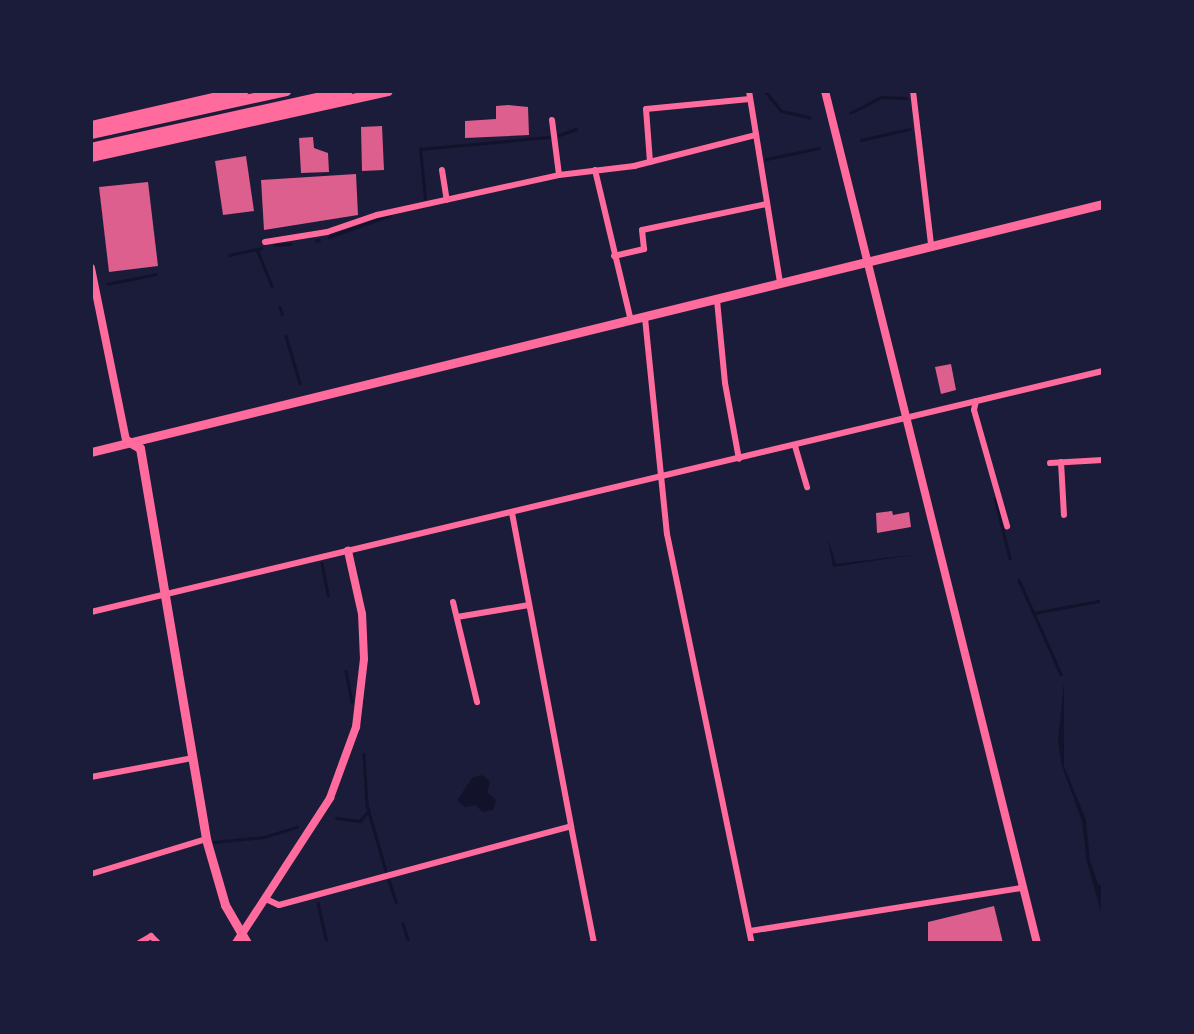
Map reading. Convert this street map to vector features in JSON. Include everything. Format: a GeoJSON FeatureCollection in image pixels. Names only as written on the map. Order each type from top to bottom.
{"type":"FeatureCollection","features":[{"type":"Feature","properties":{"kind":"highway"},"geometry":{"type":"LineString","coordinates":[[91,126],[244,91]]}},
{"type":"Feature","properties":{"kind":"highway"},"geometry":{"type":"LineString","coordinates":[[91,134],[286,91]]}},
{"type":"Feature","properties":{"kind":"highway"},"geometry":{"type":"LineString","coordinates":[[91,148],[348,91]]}},
{"type":"Feature","properties":{"kind":"highway"},"geometry":{"type":"LineString","coordinates":[[91,157],[388,91]]}},
{"type":"Feature","properties":{"kind":"main road"},"geometry":{"type":"LineString","coordinates":[[91,452],[126,440],[645,318],[780,282],[1103,204]]}},
{"type":"Feature","properties":{"kind":"main road"},"geometry":{"type":"LineString","coordinates":[[126,440],[140,448],[206,839],[225,905],[247,943]]}},
{"type":"Feature","properties":{"kind":"street"},"geometry":{"type":"LineString","coordinates":[[749,91],[780,282]]}},
{"type":"Feature","properties":{"kind":"street"},"geometry":{"type":"LineString","coordinates":[[825,91],[905,422],[1037,943]]}},
{"type":"Feature","properties":{"kind":"street"},"geometry":{"type":"LineString","coordinates":[[913,91],[931,245]]}},
{"type":"Feature","properties":{"kind":"street"},"geometry":{"type":"LineString","coordinates":[[650,162],[646,110],[750,99]]}},
{"type":"Feature","properties":{"kind":"street"},"geometry":{"type":"LineString","coordinates":[[552,120],[559,174]]}},
{"type":"Feature","properties":{"kind":"street"},"geometry":{"type":"LineString","coordinates":[[265,242],[327,232],[376,215],[559,174],[650,162],[756,135]]}},
{"type":"Feature","properties":{"kind":"street"},"geometry":{"type":"LineString","coordinates":[[442,170],[447,200]]}},
{"type":"Feature","properties":{"kind":"street"},"geometry":{"type":"LineString","coordinates":[[595,170],[631,321]]}},
{"type":"Feature","properties":{"kind":"street"},"geometry":{"type":"LineString","coordinates":[[614,256],[644,249],[642,230],[766,204]]}},
{"type":"Feature","properties":{"kind":"street"},"geometry":{"type":"LineString","coordinates":[[91,268],[126,440]]}},
{"type":"Feature","properties":{"kind":"street"},"geometry":{"type":"LineString","coordinates":[[718,300],[725,383],[739,459]]}},
{"type":"Feature","properties":{"kind":"street"},"geometry":{"type":"LineString","coordinates":[[645,318],[667,534],[752,943]]}},
{"type":"Feature","properties":{"kind":"street"},"geometry":{"type":"LineString","coordinates":[[91,612],[905,422],[976,401],[1103,371]]}},
{"type":"Feature","properties":{"kind":"street"},"geometry":{"type":"LineString","coordinates":[[976,401],[974,410],[1007,526]]}},
{"type":"Feature","properties":{"kind":"street"},"geometry":{"type":"LineString","coordinates":[[795,446],[807,487]]}},
{"type":"Feature","properties":{"kind":"street"},"geometry":{"type":"LineString","coordinates":[[1050,463],[1103,460]]}},
{"type":"Feature","properties":{"kind":"street"},"geometry":{"type":"LineString","coordinates":[[1061,462],[1064,514]]}},
{"type":"Feature","properties":{"kind":"street"},"geometry":{"type":"LineString","coordinates":[[512,513],[594,943]]}},
{"type":"Feature","properties":{"kind":"street"},"geometry":{"type":"LineString","coordinates":[[236,943],[330,798],[356,727],[364,659],[363,625],[348,551]]}},
{"type":"Feature","properties":{"kind":"street"},"geometry":{"type":"LineString","coordinates":[[453,603],[477,702]]}},
{"type":"Feature","properties":{"kind":"street"},"geometry":{"type":"LineString","coordinates":[[457,617],[529,605]]}},
{"type":"Feature","properties":{"kind":"street"},"geometry":{"type":"LineString","coordinates":[[91,777],[194,758]]}},
{"type":"Feature","properties":{"kind":"street"},"geometry":{"type":"LineString","coordinates":[[266,899],[279,905],[570,825]]}},
{"type":"Feature","properties":{"kind":"street"},"geometry":{"type":"LineString","coordinates":[[91,874],[206,839]]}},
{"type":"Feature","properties":{"kind":"street"},"geometry":{"type":"LineString","coordinates":[[750,931],[1023,888]]}},
{"type":"Feature","properties":{"kind":"street"},"geometry":{"type":"LineString","coordinates":[[139,943],[151,936],[158,943]]}},
{"type":"Feature","properties":{"kind":"shaded area"},"geometry":{"type":"Polygon","coordinates":[[[828,539],[836,564],[919,554],[833,567],[828,539]]]}},
{"type":"Feature","properties":{"kind":"shaded area"},"geometry":{"type":"Polygon","coordinates":[[[1064,683],[1064,766],[1086,820],[1090,861],[1098,884],[1103,886],[1103,919],[1087,862],[1082,821],[1062,766],[1058,741],[1064,683]]]}},
{"type":"Feature","properties":{"kind":"shaded area"},"geometry":{"type":"Polygon","coordinates":[[[482,775],[490,782],[487,792],[496,800],[493,810],[483,812],[475,805],[465,807],[457,800],[473,777],[482,775]]]}},
{"type":"Feature","properties":{"kind":"building"},"geometry":{"type":"Polygon","coordinates":[[[496,106],[528,107],[529,135],[465,138],[465,121],[496,119],[496,106]]]}},
{"type":"Feature","properties":{"kind":"building"},"geometry":{"type":"Polygon","coordinates":[[[382,126],[384,170],[362,171],[361,127],[382,126]]]}},
{"type":"Feature","properties":{"kind":"building"},"geometry":{"type":"Polygon","coordinates":[[[313,137],[314,148],[328,153],[329,172],[301,173],[299,138],[313,137]]]}},
{"type":"Feature","properties":{"kind":"building"},"geometry":{"type":"Polygon","coordinates":[[[246,156],[254,211],[223,215],[215,161],[246,156]]]}},
{"type":"Feature","properties":{"kind":"building"},"geometry":{"type":"Polygon","coordinates":[[[356,174],[358,215],[264,230],[261,180],[356,174]]]}},
{"type":"Feature","properties":{"kind":"building"},"geometry":{"type":"Polygon","coordinates":[[[148,182],[158,266],[109,272],[99,187],[148,182]]]}},
{"type":"Feature","properties":{"kind":"building"},"geometry":{"type":"Polygon","coordinates":[[[951,364],[956,390],[941,394],[935,367],[951,364]]]}},
{"type":"Feature","properties":{"kind":"building"},"geometry":{"type":"Polygon","coordinates":[[[892,511],[893,515],[909,512],[911,527],[877,533],[876,513],[892,511]]]}},
{"type":"Feature","properties":{"kind":"building"},"geometry":{"type":"Polygon","coordinates":[[[994,906],[1003,943],[928,943],[928,922],[994,906]]]}},
{"type":"Feature","properties":{"kind":"waterway"},"geometry":{"type":"LineString","coordinates":[[765,91],[782,111],[809,117]]}},
{"type":"Feature","properties":{"kind":"waterway"},"geometry":{"type":"LineString","coordinates":[[850,113],[881,97],[906,98]]}},
{"type":"Feature","properties":{"kind":"waterway"},"geometry":{"type":"LineString","coordinates":[[559,135],[576,129]]}},
{"type":"Feature","properties":{"kind":"waterway"},"geometry":{"type":"LineString","coordinates":[[861,140],[910,129]]}},
{"type":"Feature","properties":{"kind":"waterway"},"geometry":{"type":"LineString","coordinates":[[425,199],[420,149],[550,137]]}},
{"type":"Feature","properties":{"kind":"waterway"},"geometry":{"type":"LineString","coordinates":[[766,159],[819,148]]}},
{"type":"Feature","properties":{"kind":"waterway"},"geometry":{"type":"LineString","coordinates":[[329,237],[390,215]]}},
{"type":"Feature","properties":{"kind":"waterway"},"geometry":{"type":"LineString","coordinates":[[275,245],[290,244]]}},
{"type":"Feature","properties":{"kind":"waterway"},"geometry":{"type":"LineString","coordinates":[[229,255],[261,248]]}},
{"type":"Feature","properties":{"kind":"waterway"},"geometry":{"type":"LineString","coordinates":[[257,249],[272,286]]}},
{"type":"Feature","properties":{"kind":"waterway"},"geometry":{"type":"LineString","coordinates":[[107,284],[156,274]]}},
{"type":"Feature","properties":{"kind":"waterway"},"geometry":{"type":"LineString","coordinates":[[280,307],[282,314]]}},
{"type":"Feature","properties":{"kind":"waterway"},"geometry":{"type":"LineString","coordinates":[[286,336],[300,383]]}},
{"type":"Feature","properties":{"kind":"waterway"},"geometry":{"type":"LineString","coordinates":[[995,498],[1010,558]]}},
{"type":"Feature","properties":{"kind":"waterway"},"geometry":{"type":"LineString","coordinates":[[322,563],[328,595]]}},
{"type":"Feature","properties":{"kind":"waterway"},"geometry":{"type":"LineString","coordinates":[[1019,580],[1061,674]]}},
{"type":"Feature","properties":{"kind":"waterway"},"geometry":{"type":"LineString","coordinates":[[1034,613],[1098,601]]}},
{"type":"Feature","properties":{"kind":"waterway"},"geometry":{"type":"LineString","coordinates":[[346,671],[352,701]]}},
{"type":"Feature","properties":{"kind":"waterway"},"geometry":{"type":"LineString","coordinates":[[364,754],[367,805],[386,871]]}},
{"type":"Feature","properties":{"kind":"waterway"},"geometry":{"type":"LineString","coordinates":[[336,818],[360,821],[369,810]]}},
{"type":"Feature","properties":{"kind":"waterway"},"geometry":{"type":"LineString","coordinates":[[214,842],[264,837],[297,827]]}},
{"type":"Feature","properties":{"kind":"waterway"},"geometry":{"type":"LineString","coordinates":[[389,880],[396,902]]}},
{"type":"Feature","properties":{"kind":"waterway"},"geometry":{"type":"LineString","coordinates":[[318,903],[327,943]]}},
{"type":"Feature","properties":{"kind":"waterway"},"geometry":{"type":"LineString","coordinates":[[403,924],[409,943]]}}]}
